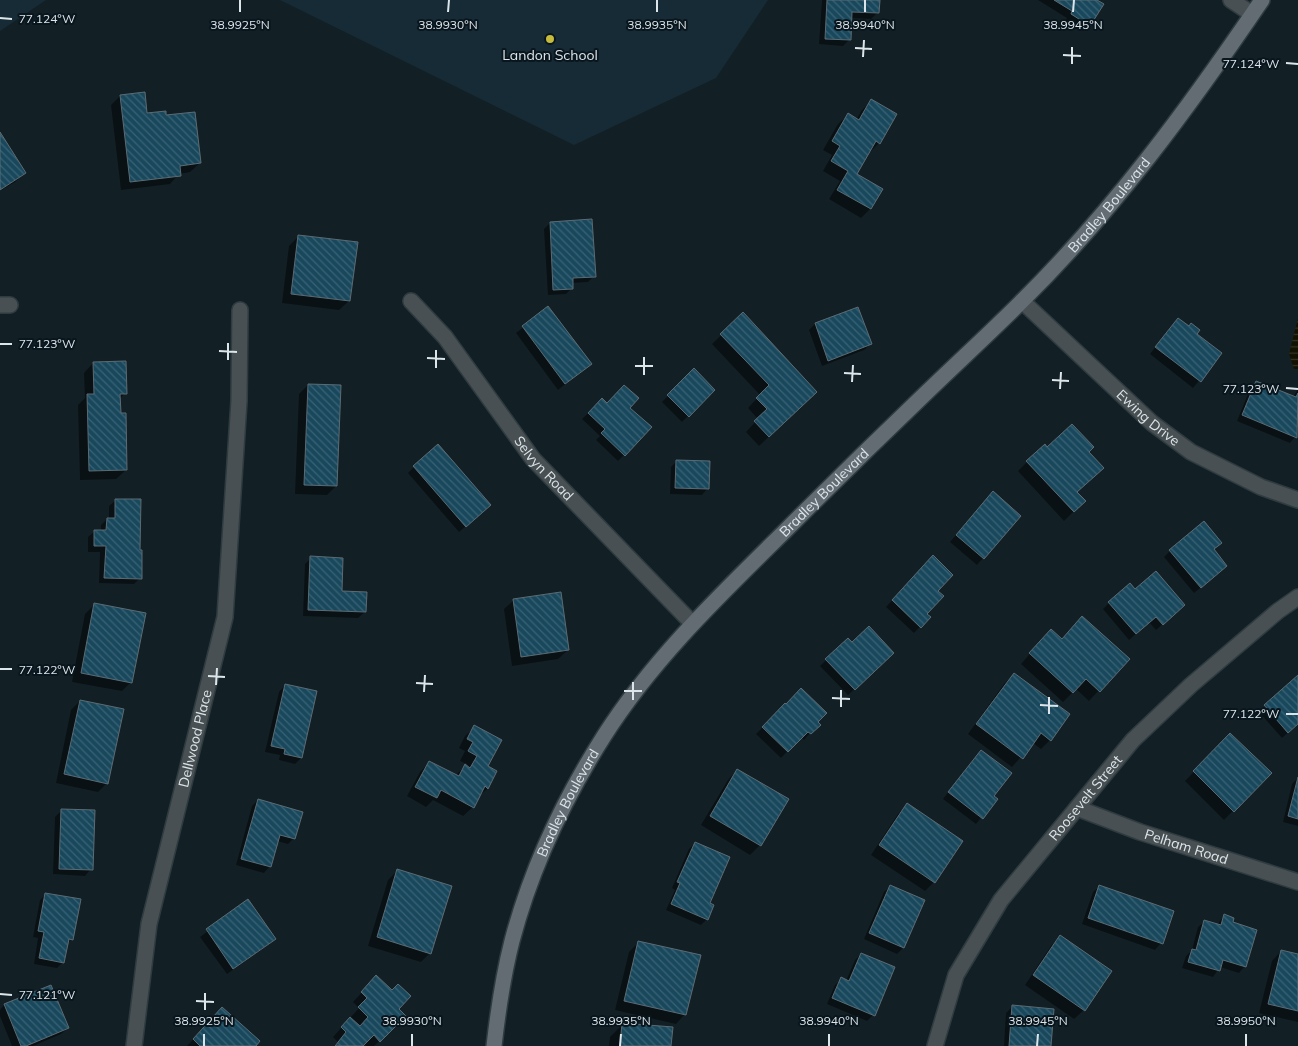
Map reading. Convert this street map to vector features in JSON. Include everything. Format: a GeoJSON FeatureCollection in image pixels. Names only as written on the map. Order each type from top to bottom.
{"type":"FeatureCollection","features":[{"type":"Feature","properties":{"kind":"main road","name":"Bradley Boulevard"},"geometry":{"type":"LineString","coordinates":[[494,1046],[500,998],[512,940],[531,883],[552,832],[574,787],[604,736],[634,693],[692,623],[1022,301],[1088,232],[1114,202],[1188,105],[1262,0]]}},
{"type":"Feature","properties":{"kind":"street"},"geometry":{"type":"LineString","coordinates":[[1231,0],[1252,14]]}},
{"type":"Feature","properties":{"kind":"street","name":"Selvyn Road"},"geometry":{"type":"LineString","coordinates":[[411,301],[445,337],[532,459],[692,623]]}},
{"type":"Feature","properties":{"kind":"street","name":"Ewing Drive"},"geometry":{"type":"LineString","coordinates":[[1022,301],[1152,423],[1191,452],[1262,487],[1298,500]]}},
{"type":"Feature","properties":{"kind":"street","name":"Dellwood Place"},"geometry":{"type":"LineString","coordinates":[[134,1046],[149,924],[225,617],[239,401],[240,310]]}},
{"type":"Feature","properties":{"kind":"street","name":"Roosevelt Street"},"geometry":{"type":"LineString","coordinates":[[935,1046],[956,975],[1001,900],[1133,740],[1191,685],[1278,611],[1298,597]]}},
{"type":"Feature","properties":{"kind":"street","name":"Pelham Road"},"geometry":{"type":"LineString","coordinates":[[1077,808],[1140,832],[1298,882]]}},
{"type":"Feature","properties":{"kind":"shaded area"},"geometry":{"type":"Polygon","coordinates":[[[0,0],[46,0],[0,31],[0,0]]]}},
{"type":"Feature","properties":{"kind":"shaded area","name":"Landon School"},"geometry":{"type":"Polygon","coordinates":[[[280,0],[768,0],[716,78],[574,145],[280,0]]]}},
{"type":"Feature","properties":{"kind":"shaded area"},"geometry":{"type":"Polygon","coordinates":[[[1298,318],[1298,369],[1294,369],[1289,354],[1298,318]]]}},
{"type":"Feature","properties":{"kind":"building"},"geometry":{"type":"Polygon","coordinates":[[[827,0],[880,0],[879,13],[852,12],[851,40],[825,39],[827,0]]]}},
{"type":"Feature","properties":{"kind":"building"},"geometry":{"type":"Polygon","coordinates":[[[1054,0],[1097,0],[1104,4],[1090,26],[1071,14],[1072,11],[1054,0]]]}},
{"type":"Feature","properties":{"kind":"building"},"geometry":{"type":"Polygon","coordinates":[[[145,92],[147,113],[166,111],[166,115],[195,112],[201,163],[180,166],[181,176],[130,182],[120,95],[145,92]]]}},
{"type":"Feature","properties":{"kind":"building"},"geometry":{"type":"Polygon","coordinates":[[[871,99],[897,114],[880,144],[876,141],[857,174],[883,189],[871,209],[837,190],[848,171],[831,161],[840,146],[832,141],[848,113],[859,120],[871,99]]]}},
{"type":"Feature","properties":{"kind":"building"},"geometry":{"type":"Polygon","coordinates":[[[0,132],[26,173],[0,190],[0,132]]]}},
{"type":"Feature","properties":{"kind":"building"},"geometry":{"type":"Polygon","coordinates":[[[592,219],[596,277],[573,278],[573,289],[553,290],[550,222],[592,219]]]}},
{"type":"Feature","properties":{"kind":"building"},"geometry":{"type":"Polygon","coordinates":[[[298,235],[358,242],[350,301],[291,294],[298,235]]]}},
{"type":"Feature","properties":{"kind":"building"},"geometry":{"type":"Polygon","coordinates":[[[548,306],[592,364],[565,384],[522,326],[548,306]]]}},
{"type":"Feature","properties":{"kind":"building"},"geometry":{"type":"Polygon","coordinates":[[[858,307],[872,344],[828,361],[815,323],[858,307]]]}},
{"type":"Feature","properties":{"kind":"building"},"geometry":{"type":"Polygon","coordinates":[[[743,312],[817,392],[769,437],[754,421],[767,409],[756,398],[769,385],[720,334],[743,312]]]}},
{"type":"Feature","properties":{"kind":"building"},"geometry":{"type":"Polygon","coordinates":[[[1178,318],[1189,326],[1191,323],[1200,330],[1197,334],[1222,353],[1201,382],[1155,347],[1178,318]]]}},
{"type":"Feature","properties":{"kind":"building"},"geometry":{"type":"Polygon","coordinates":[[[126,361],[127,394],[120,394],[121,413],[126,413],[127,470],[89,471],[87,394],[94,394],[93,362],[126,361]]]}},
{"type":"Feature","properties":{"kind":"building"},"geometry":{"type":"Polygon","coordinates":[[[694,368],[715,390],[689,417],[667,395],[694,368]]]}},
{"type":"Feature","properties":{"kind":"building"},"geometry":{"type":"Polygon","coordinates":[[[1256,381],[1296,397],[1298,393],[1297,438],[1242,415],[1256,381]]]}},
{"type":"Feature","properties":{"kind":"building"},"geometry":{"type":"Polygon","coordinates":[[[308,384],[341,385],[337,486],[304,485],[308,384]]]}},
{"type":"Feature","properties":{"kind":"building"},"geometry":{"type":"Polygon","coordinates":[[[624,385],[639,398],[630,408],[652,427],[625,456],[601,433],[605,429],[588,413],[602,398],[607,403],[624,385]]]}},
{"type":"Feature","properties":{"kind":"building"},"geometry":{"type":"Polygon","coordinates":[[[1072,424],[1094,447],[1089,452],[1104,468],[1077,492],[1086,501],[1074,512],[1026,461],[1045,444],[1047,447],[1072,424]]]}},
{"type":"Feature","properties":{"kind":"building"},"geometry":{"type":"Polygon","coordinates":[[[438,444],[491,505],[466,527],[413,466],[438,444]]]}},
{"type":"Feature","properties":{"kind":"building"},"geometry":{"type":"Polygon","coordinates":[[[676,460],[710,461],[709,489],[675,488],[676,460]]]}},
{"type":"Feature","properties":{"kind":"building"},"geometry":{"type":"Polygon","coordinates":[[[993,491],[1021,516],[984,559],[956,535],[993,491]]]}},
{"type":"Feature","properties":{"kind":"building"},"geometry":{"type":"Polygon","coordinates":[[[115,499],[141,499],[140,550],[142,550],[142,579],[104,578],[106,546],[94,546],[94,530],[106,530],[107,518],[115,518],[115,499]]]}},
{"type":"Feature","properties":{"kind":"building"},"geometry":{"type":"Polygon","coordinates":[[[1204,521],[1222,543],[1214,549],[1227,566],[1201,588],[1169,550],[1204,521]]]}},
{"type":"Feature","properties":{"kind":"building"},"geometry":{"type":"Polygon","coordinates":[[[933,555],[953,575],[938,591],[944,596],[927,614],[931,617],[921,628],[892,600],[933,555]]]}},
{"type":"Feature","properties":{"kind":"building"},"geometry":{"type":"Polygon","coordinates":[[[310,556],[343,558],[342,591],[367,592],[366,612],[308,610],[310,556]]]}},
{"type":"Feature","properties":{"kind":"building"},"geometry":{"type":"Polygon","coordinates":[[[1156,571],[1185,605],[1163,625],[1156,617],[1136,634],[1108,602],[1130,583],[1135,589],[1156,571]]]}},
{"type":"Feature","properties":{"kind":"building"},"geometry":{"type":"Polygon","coordinates":[[[561,592],[569,650],[521,657],[513,599],[561,592]]]}},
{"type":"Feature","properties":{"kind":"building"},"geometry":{"type":"Polygon","coordinates":[[[94,603],[146,613],[132,683],[81,673],[94,603]]]}},
{"type":"Feature","properties":{"kind":"building"},"geometry":{"type":"Polygon","coordinates":[[[1082,616],[1130,659],[1100,692],[1086,679],[1073,693],[1029,653],[1051,629],[1062,639],[1082,616]]]}},
{"type":"Feature","properties":{"kind":"building"},"geometry":{"type":"Polygon","coordinates":[[[869,626],[894,653],[855,690],[825,659],[848,638],[852,642],[869,626]]]}},
{"type":"Feature","properties":{"kind":"building"},"geometry":{"type":"Polygon","coordinates":[[[1014,673],[1070,714],[1051,741],[1041,733],[1023,759],[976,724],[1014,673]]]}},
{"type":"Feature","properties":{"kind":"building"},"geometry":{"type":"Polygon","coordinates":[[[1298,675],[1298,724],[1288,733],[1264,705],[1298,675]]]}},
{"type":"Feature","properties":{"kind":"building"},"geometry":{"type":"Polygon","coordinates":[[[285,684],[317,691],[302,758],[284,754],[285,749],[271,746],[285,684]]]}},
{"type":"Feature","properties":{"kind":"building"},"geometry":{"type":"Polygon","coordinates":[[[801,688],[827,713],[818,722],[821,725],[811,734],[808,732],[788,752],[762,727],[801,688]]]}},
{"type":"Feature","properties":{"kind":"building"},"geometry":{"type":"Polygon","coordinates":[[[80,700],[124,709],[108,784],[64,774],[80,700]]]}},
{"type":"Feature","properties":{"kind":"building"},"geometry":{"type":"Polygon","coordinates":[[[474,725],[502,740],[488,766],[497,771],[488,789],[485,786],[474,808],[441,790],[437,798],[415,787],[429,761],[459,776],[465,764],[470,768],[477,756],[468,751],[473,742],[467,739],[474,725]]]}},
{"type":"Feature","properties":{"kind":"building"},"geometry":{"type":"Polygon","coordinates":[[[1230,733],[1272,773],[1234,812],[1193,771],[1230,733]]]}},
{"type":"Feature","properties":{"kind":"building"},"geometry":{"type":"Polygon","coordinates":[[[981,750],[1012,773],[994,796],[998,799],[983,819],[948,792],[981,750]]]}},
{"type":"Feature","properties":{"kind":"building"},"geometry":{"type":"Polygon","coordinates":[[[737,769],[789,799],[761,846],[710,816],[737,769]]]}},
{"type":"Feature","properties":{"kind":"building"},"geometry":{"type":"Polygon","coordinates":[[[1298,777],[1298,819],[1288,816],[1298,777]]]}},
{"type":"Feature","properties":{"kind":"building"},"geometry":{"type":"Polygon","coordinates":[[[258,799],[303,812],[295,839],[280,835],[271,867],[241,859],[258,799]]]}},
{"type":"Feature","properties":{"kind":"building"},"geometry":{"type":"Polygon","coordinates":[[[907,803],[963,841],[935,883],[879,845],[907,803]]]}},
{"type":"Feature","properties":{"kind":"building"},"geometry":{"type":"Polygon","coordinates":[[[61,809],[95,810],[93,870],[59,869],[61,809]]]}},
{"type":"Feature","properties":{"kind":"building"},"geometry":{"type":"Polygon","coordinates":[[[695,842],[730,857],[710,903],[714,905],[708,920],[671,904],[680,883],[677,882],[695,842]]]}},
{"type":"Feature","properties":{"kind":"building"},"geometry":{"type":"Polygon","coordinates":[[[397,869],[452,886],[431,954],[377,937],[397,869]]]}},
{"type":"Feature","properties":{"kind":"building"},"geometry":{"type":"Polygon","coordinates":[[[890,885],[925,900],[904,948],[869,933],[890,885]]]}},
{"type":"Feature","properties":{"kind":"building"},"geometry":{"type":"Polygon","coordinates":[[[1099,885],[1174,911],[1163,944],[1088,918],[1099,885]]]}},
{"type":"Feature","properties":{"kind":"building"},"geometry":{"type":"Polygon","coordinates":[[[45,893],[81,899],[73,940],[69,939],[64,963],[39,958],[44,932],[38,931],[45,893]]]}},
{"type":"Feature","properties":{"kind":"building"},"geometry":{"type":"Polygon","coordinates":[[[248,899],[276,939],[233,969],[206,929],[248,899]]]}},
{"type":"Feature","properties":{"kind":"building"},"geometry":{"type":"Polygon","coordinates":[[[1224,914],[1234,918],[1233,922],[1257,930],[1246,967],[1223,960],[1220,971],[1188,962],[1192,949],[1196,950],[1204,920],[1221,925],[1224,914]]]}},
{"type":"Feature","properties":{"kind":"building"},"geometry":{"type":"Polygon","coordinates":[[[1060,935],[1112,971],[1085,1011],[1033,975],[1060,935]]]}},
{"type":"Feature","properties":{"kind":"building"},"geometry":{"type":"Polygon","coordinates":[[[638,941],[701,955],[686,1015],[624,1001],[638,941]]]}},
{"type":"Feature","properties":{"kind":"building"},"geometry":{"type":"Polygon","coordinates":[[[1281,950],[1298,954],[1298,1011],[1268,1004],[1281,950]]]}},
{"type":"Feature","properties":{"kind":"building"},"geometry":{"type":"Polygon","coordinates":[[[861,953],[895,967],[875,1016],[832,998],[841,977],[849,981],[861,953]]]}},
{"type":"Feature","properties":{"kind":"building"},"geometry":{"type":"Polygon","coordinates":[[[376,975],[392,990],[398,984],[411,996],[399,1009],[406,1016],[380,1042],[374,1035],[363,1046],[335,1046],[346,1032],[341,1027],[350,1017],[360,1026],[368,1017],[358,1007],[367,998],[361,992],[376,975]]]}},
{"type":"Feature","properties":{"kind":"building"},"geometry":{"type":"Polygon","coordinates":[[[51,985],[69,1028],[26,1046],[21,1046],[4,1004],[51,985]]]}},
{"type":"Feature","properties":{"kind":"building"},"geometry":{"type":"Polygon","coordinates":[[[1012,1005],[1054,1009],[1051,1046],[1009,1046],[1012,1005]]]}},
{"type":"Feature","properties":{"kind":"building"},"geometry":{"type":"Polygon","coordinates":[[[222,1007],[260,1041],[256,1046],[200,1046],[193,1039],[222,1007]]]}},
{"type":"Feature","properties":{"kind":"building"},"geometry":{"type":"Polygon","coordinates":[[[622,1023],[673,1027],[671,1046],[620,1046],[622,1023]]]}},
{"type":"Feature","properties":{"kind":"place","name":"Landon School"},"geometry":{"type":"Point","coordinates":[550,39]}}]}
